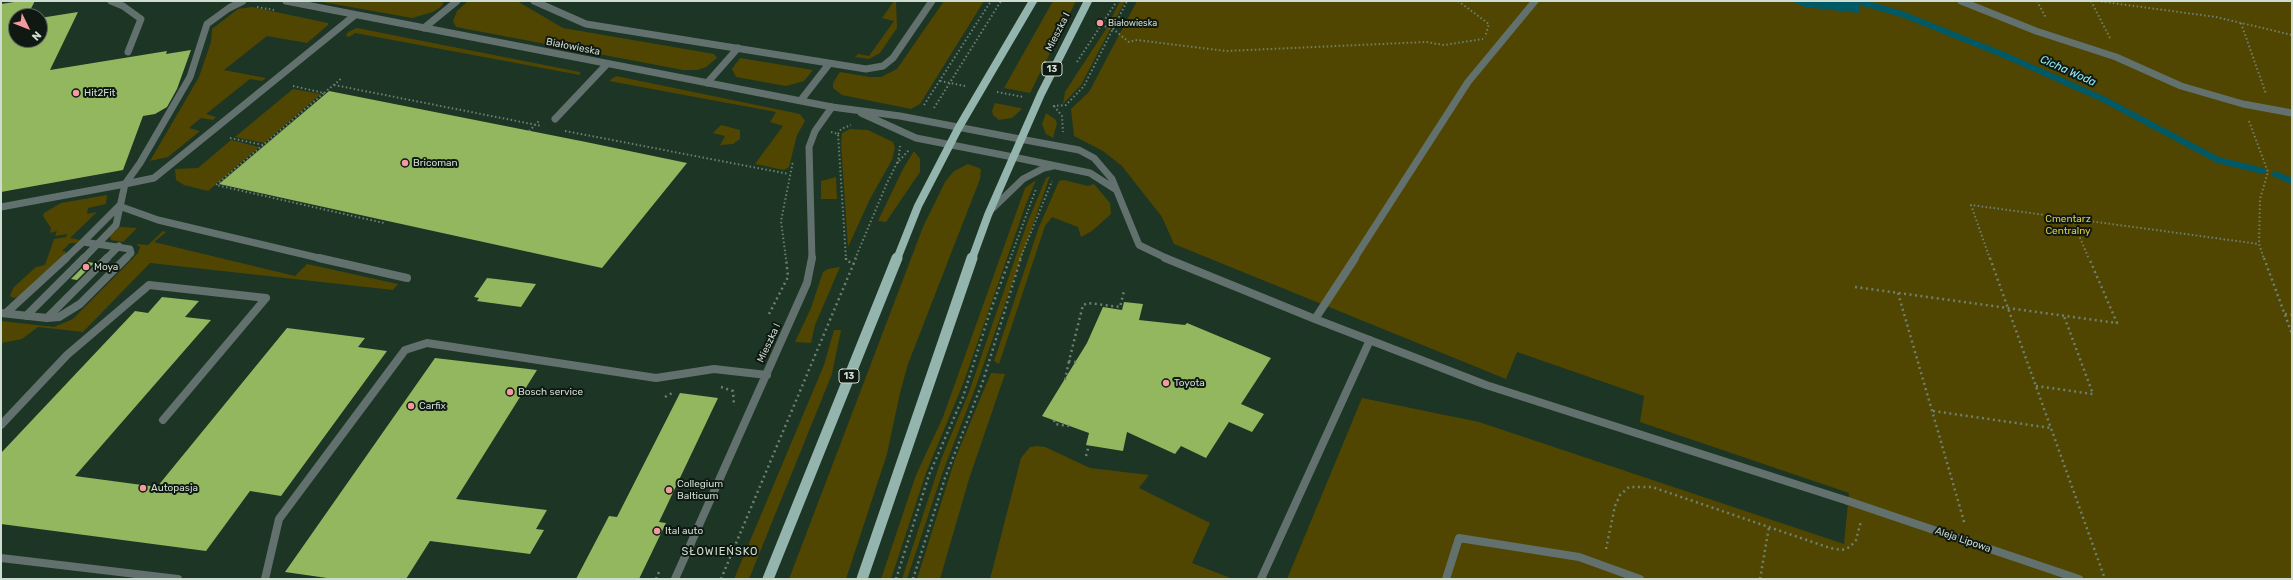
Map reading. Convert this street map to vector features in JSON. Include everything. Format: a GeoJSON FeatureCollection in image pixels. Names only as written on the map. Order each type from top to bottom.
{"type":"FeatureCollection","features":[{"type":"Feature","properties":{"kind":"main road","name":"13"},"geometry":{"type":"LineString","coordinates":[[768,579],[901,244],[923,194],[959,127],[1033,1]]}},
{"type":"Feature","properties":{"kind":"main road","name":"Mieszka I"},"geometry":{"type":"LineString","coordinates":[[862,579],[956,301],[988,215],[1048,78],[1088,1]]}},
{"type":"Feature","properties":{"kind":"street"},"geometry":{"type":"LineString","coordinates":[[111,1],[123,6],[141,19],[128,52]]}},
{"type":"Feature","properties":{"kind":"street"},"geometry":{"type":"LineString","coordinates":[[26,316],[116,225],[125,184],[143,158],[190,77],[207,24],[229,8],[243,1]]}},
{"type":"Feature","properties":{"kind":"street","name":"Białowieska"},"geometry":{"type":"LineString","coordinates":[[286,1],[857,111],[959,127]]}},
{"type":"Feature","properties":{"kind":"street"},"geometry":{"type":"LineString","coordinates":[[424,28],[457,1]]}},
{"type":"Feature","properties":{"kind":"street"},"geometry":{"type":"LineString","coordinates":[[534,1],[586,24],[866,69],[887,64],[932,1]]}},
{"type":"Feature","properties":{"kind":"street"},"geometry":{"type":"LineString","coordinates":[[1315,319],[1468,82],[1493,50],[1536,1]]}},
{"type":"Feature","properties":{"kind":"street"},"geometry":{"type":"LineString","coordinates":[[1961,1],[2043,33],[2116,57],[2181,86],[2243,104],[2292,113]]}},
{"type":"Feature","properties":{"kind":"street"},"geometry":{"type":"LineString","coordinates":[[1,207],[154,178],[355,15]]}},
{"type":"Feature","properties":{"kind":"street"},"geometry":{"type":"LineString","coordinates":[[707,82],[738,48]]}},
{"type":"Feature","properties":{"kind":"street"},"geometry":{"type":"LineString","coordinates":[[555,119],[607,64]]}},
{"type":"Feature","properties":{"kind":"street"},"geometry":{"type":"LineString","coordinates":[[801,100],[829,64]]}},
{"type":"Feature","properties":{"kind":"street","name":"Mieszka I"},"geometry":{"type":"LineString","coordinates":[[674,579],[801,302],[812,267],[813,253],[809,147],[815,132],[832,106]]}},
{"type":"Feature","properties":{"kind":"street","name":"Białowieska"},"geometry":{"type":"LineString","coordinates":[[857,111],[906,134],[949,145]]}},
{"type":"Feature","properties":{"kind":"street","name":"Mieszka I"},"geometry":{"type":"LineString","coordinates":[[959,127],[1079,150],[1088,155],[1101,164],[1108,174],[1118,192],[1139,245]]}},
{"type":"Feature","properties":{"kind":"street","name":"Mieszka I"},"geometry":{"type":"LineString","coordinates":[[949,145],[1057,166],[1096,176],[1107,182],[1118,192]]}},
{"type":"Feature","properties":{"kind":"street","name":"Mieszka I"},"geometry":{"type":"LineString","coordinates":[[988,215],[1004,195],[1023,179],[1044,168],[1057,166]]}},
{"type":"Feature","properties":{"kind":"street"},"geometry":{"type":"LineString","coordinates":[[4,313],[83,242],[119,206]]}},
{"type":"Feature","properties":{"kind":"street"},"geometry":{"type":"LineString","coordinates":[[119,206],[158,220],[407,278]]}},
{"type":"Feature","properties":{"kind":"street"},"geometry":{"type":"LineString","coordinates":[[4,313],[47,318],[60,317],[70,312],[132,253],[130,250],[119,246],[83,242]]}},
{"type":"Feature","properties":{"kind":"street","name":"Aleja Lipowa"},"geometry":{"type":"LineString","coordinates":[[1139,245],[1147,250],[1315,319],[1486,385],[1848,501],[2079,579]]}},
{"type":"Feature","properties":{"kind":"street"},"geometry":{"type":"LineString","coordinates":[[47,318],[119,246]]}},
{"type":"Feature","properties":{"kind":"street"},"geometry":{"type":"LineString","coordinates":[[1,425],[67,355],[149,285],[266,298],[163,420]]}},
{"type":"Feature","properties":{"kind":"street"},"geometry":{"type":"LineString","coordinates":[[1261,579],[1279,543],[1300,492],[1370,340]]}},
{"type":"Feature","properties":{"kind":"street"},"geometry":{"type":"LineString","coordinates":[[265,579],[279,519],[405,350],[427,343],[656,378],[714,368],[767,375]]}},
{"type":"Feature","properties":{"kind":"street"},"geometry":{"type":"LineString","coordinates":[[1446,579],[1459,538],[1579,557],[1640,579]]}},
{"type":"Feature","properties":{"kind":"street"},"geometry":{"type":"LineString","coordinates":[[1,558],[178,579]]}},
{"type":"Feature","properties":{"kind":"path"},"geometry":{"type":"LineString","coordinates":[[923,106],[991,1]]}},
{"type":"Feature","properties":{"kind":"path"},"geometry":{"type":"LineString","coordinates":[[930,114],[1001,1]]}},
{"type":"Feature","properties":{"kind":"path"},"geometry":{"type":"LineString","coordinates":[[1075,64],[1117,1]]}},
{"type":"Feature","properties":{"kind":"path"},"geometry":{"type":"LineString","coordinates":[[1054,106],[1066,105],[1084,86],[1127,1]]}},
{"type":"Feature","properties":{"kind":"path"},"geometry":{"type":"LineString","coordinates":[[1458,1],[1489,24],[1484,38]]}},
{"type":"Feature","properties":{"kind":"path"},"geometry":{"type":"LineString","coordinates":[[2091,1],[2116,49],[2116,57]]}},
{"type":"Feature","properties":{"kind":"path"},"geometry":{"type":"LineString","coordinates":[[2097,1],[2216,17],[2292,35]]}},
{"type":"Feature","properties":{"kind":"path"},"geometry":{"type":"LineString","coordinates":[[2241,23],[2271,109]]}},
{"type":"Feature","properties":{"kind":"path"},"geometry":{"type":"LineString","coordinates":[[1101,25],[1113,29],[1129,42],[1137,40],[1226,51],[1426,42],[1444,45],[1484,38]]}},
{"type":"Feature","properties":{"kind":"path"},"geometry":{"type":"LineString","coordinates":[[1484,38],[1493,50]]}},
{"type":"Feature","properties":{"kind":"path"},"geometry":{"type":"LineString","coordinates":[[342,78],[216,185],[384,223]]}},
{"type":"Feature","properties":{"kind":"path"},"geometry":{"type":"LineString","coordinates":[[287,91],[297,81]]}},
{"type":"Feature","properties":{"kind":"path"},"geometry":{"type":"LineString","coordinates":[[940,81],[950,83]]}},
{"type":"Feature","properties":{"kind":"path"},"geometry":{"type":"LineString","coordinates":[[334,85],[543,127]]}},
{"type":"Feature","properties":{"kind":"path"},"geometry":{"type":"LineString","coordinates":[[293,86],[324,93]]}},
{"type":"Feature","properties":{"kind":"path"},"geometry":{"type":"LineString","coordinates":[[1054,106],[1056,100]]}},
{"type":"Feature","properties":{"kind":"path"},"geometry":{"type":"LineString","coordinates":[[2243,104],[2268,172],[2260,199],[2259,244],[2292,334]]}},
{"type":"Feature","properties":{"kind":"path"},"geometry":{"type":"LineString","coordinates":[[1054,106],[1062,116],[1063,134]]}},
{"type":"Feature","properties":{"kind":"path"},"geometry":{"type":"LineString","coordinates":[[559,130],[713,161],[722,160],[790,174]]}},
{"type":"Feature","properties":{"kind":"path"},"geometry":{"type":"LineString","coordinates":[[815,132],[826,131],[838,134],[846,261],[854,263]]}},
{"type":"Feature","properties":{"kind":"path"},"geometry":{"type":"LineString","coordinates":[[224,142],[236,133]]}},
{"type":"Feature","properties":{"kind":"path"},"geometry":{"type":"LineString","coordinates":[[230,138],[263,145]]}},
{"type":"Feature","properties":{"kind":"path"},"geometry":{"type":"LineString","coordinates":[[721,579],[854,263],[898,163],[902,141]]}},
{"type":"Feature","properties":{"kind":"path"},"geometry":{"type":"LineString","coordinates":[[898,163],[911,147]]}},
{"type":"Feature","properties":{"kind":"path"},"geometry":{"type":"LineString","coordinates":[[769,314],[788,277],[781,221],[794,160]]}},
{"type":"Feature","properties":{"kind":"path"},"geometry":{"type":"LineString","coordinates":[[913,579],[945,478],[983,381],[1019,262],[1053,178]]}},
{"type":"Feature","properties":{"kind":"path"},"geometry":{"type":"LineString","coordinates":[[896,579],[929,475],[963,397],[989,315],[1037,187]]}},
{"type":"Feature","properties":{"kind":"path"},"geometry":{"type":"LineString","coordinates":[[2105,579],[1971,205],[2259,244]]}},
{"type":"Feature","properties":{"kind":"path"},"geometry":{"type":"LineString","coordinates":[[1855,287],[2117,323],[2072,219]]}},
{"type":"Feature","properties":{"kind":"path"},"geometry":{"type":"LineString","coordinates":[[1065,380],[1083,305],[1088,303],[1120,307],[1124,291]]}},
{"type":"Feature","properties":{"kind":"path"},"geometry":{"type":"LineString","coordinates":[[1898,293],[1970,542]]}},
{"type":"Feature","properties":{"kind":"path"},"geometry":{"type":"LineString","coordinates":[[2284,314],[2292,315]]}},
{"type":"Feature","properties":{"kind":"path"},"geometry":{"type":"LineString","coordinates":[[2036,386],[2093,394],[2064,316]]}},
{"type":"Feature","properties":{"kind":"path"},"geometry":{"type":"LineString","coordinates":[[1069,361],[1076,362]]}},
{"type":"Feature","properties":{"kind":"path"},"geometry":{"type":"LineString","coordinates":[[715,386],[733,392],[734,408]]}},
{"type":"Feature","properties":{"kind":"path"},"geometry":{"type":"LineString","coordinates":[[665,397],[675,391]]}},
{"type":"Feature","properties":{"kind":"path"},"geometry":{"type":"LineString","coordinates":[[1933,411],[2051,428]]}},
{"type":"Feature","properties":{"kind":"path"},"geometry":{"type":"LineString","coordinates":[[1054,420],[1055,424],[1070,426]]}},
{"type":"Feature","properties":{"kind":"path"},"geometry":{"type":"LineString","coordinates":[[1086,456],[1089,445]]}},
{"type":"Feature","properties":{"kind":"path"},"geometry":{"type":"LineString","coordinates":[[1602,566],[1615,506],[1620,495],[1628,487],[1652,487],[1830,548],[1842,550],[1850,547],[1856,540],[1861,521],[1861,506]]}},
{"type":"Feature","properties":{"kind":"path"},"geometry":{"type":"LineString","coordinates":[[1760,579],[1769,527]]}},
{"type":"Feature","properties":{"kind":"path"},"geometry":{"type":"LineString","coordinates":[[656,579],[661,569]]}},
{"type":"Feature","properties":{"kind":"green space"},"geometry":{"type":"Polygon","coordinates":[[[317,1],[444,1],[442,6],[433,12],[412,18],[317,1]]]}},
{"type":"Feature","properties":{"kind":"green space"},"geometry":{"type":"Polygon","coordinates":[[[468,1],[517,1],[563,28],[714,54],[717,58],[706,67],[697,70],[683,70],[456,27],[453,21],[457,11],[468,1]]]}},
{"type":"Feature","properties":{"kind":"green space"},"geometry":{"type":"Polygon","coordinates":[[[894,1],[896,1],[897,28],[880,53],[869,59],[855,57],[858,54],[869,56],[894,21],[882,18],[894,1]]]}},
{"type":"Feature","properties":{"kind":"green space"},"geometry":{"type":"Polygon","coordinates":[[[944,1],[984,1],[920,104],[911,109],[842,95],[833,88],[833,83],[840,72],[870,77],[881,77],[897,69],[944,1]]]}},
{"type":"Feature","properties":{"kind":"green space"},"geometry":{"type":"Polygon","coordinates":[[[1053,1],[1076,1],[1030,93],[1004,88],[1053,1]]]}},
{"type":"Feature","properties":{"kind":"green space"},"geometry":{"type":"Polygon","coordinates":[[[1120,1],[1125,1],[1081,85],[1063,104],[1065,92],[1106,29],[1120,1]]]}},
{"type":"Feature","properties":{"kind":"green space","name":"Cmentarz Centralny"},"geometry":{"type":"Polygon","coordinates":[[[1137,1],[2292,1],[2292,579],[1287,579],[1362,398],[1479,422],[1844,544],[1849,493],[1640,422],[1644,396],[1517,352],[1506,379],[1174,244],[1162,217],[1122,166],[1103,151],[1074,136],[1071,109],[1089,92],[1137,1]]]}},
{"type":"Feature","properties":{"kind":"green space"},"geometry":{"type":"Polygon","coordinates":[[[252,7],[328,23],[328,25],[307,43],[267,36],[224,70],[266,78],[262,81],[250,79],[206,114],[216,117],[213,120],[201,118],[189,128],[200,131],[168,157],[150,161],[199,77],[211,42],[212,29],[238,9],[252,7]]]}},
{"type":"Feature","properties":{"kind":"green space"},"geometry":{"type":"Polygon","coordinates":[[[357,28],[580,72],[580,75],[355,33],[349,37],[346,36],[348,32],[357,28]]]}},
{"type":"Feature","properties":{"kind":"green space"},"geometry":{"type":"Polygon","coordinates":[[[740,58],[813,70],[804,81],[786,86],[736,77],[732,69],[740,58]]]}},
{"type":"Feature","properties":{"kind":"green space"},"geometry":{"type":"Polygon","coordinates":[[[616,76],[800,114],[805,121],[797,135],[789,167],[784,170],[755,164],[783,126],[770,122],[776,112],[609,81],[616,76]]]}},
{"type":"Feature","properties":{"kind":"green space"},"geometry":{"type":"Polygon","coordinates":[[[293,89],[321,94],[264,143],[235,137],[293,89]]]}},
{"type":"Feature","properties":{"kind":"green space"},"geometry":{"type":"Polygon","coordinates":[[[995,103],[1022,109],[1012,118],[999,120],[993,115],[992,111],[995,103]]]}},
{"type":"Feature","properties":{"kind":"green space"},"geometry":{"type":"Polygon","coordinates":[[[1046,113],[1055,119],[1057,123],[1053,138],[1046,134],[1042,124],[1046,113]]]}},
{"type":"Feature","properties":{"kind":"green space"},"geometry":{"type":"Polygon","coordinates":[[[721,125],[740,130],[740,139],[733,144],[720,145],[725,136],[713,133],[721,125]]]}},
{"type":"Feature","properties":{"kind":"green space"},"geometry":{"type":"Polygon","coordinates":[[[850,129],[868,130],[893,142],[895,147],[892,160],[870,199],[848,247],[841,144],[842,133],[850,129]]]}},
{"type":"Feature","properties":{"kind":"green space"},"geometry":{"type":"Polygon","coordinates":[[[231,140],[259,147],[208,191],[184,185],[176,180],[175,169],[198,168],[231,140]]]}},
{"type":"Feature","properties":{"kind":"green space"},"geometry":{"type":"Polygon","coordinates":[[[914,151],[920,159],[920,172],[886,222],[878,221],[903,169],[914,151]]]}},
{"type":"Feature","properties":{"kind":"green space"},"geometry":{"type":"Polygon","coordinates":[[[968,164],[981,170],[980,179],[908,364],[900,393],[887,454],[846,579],[789,579],[923,227],[945,182],[954,171],[968,164]]]}},
{"type":"Feature","properties":{"kind":"green space"},"geometry":{"type":"Polygon","coordinates":[[[1050,176],[975,389],[942,474],[907,579],[902,579],[942,457],[969,392],[1028,221],[1046,178],[1050,176]]]}},
{"type":"Feature","properties":{"kind":"green space"},"geometry":{"type":"Polygon","coordinates":[[[836,177],[837,199],[821,199],[821,181],[836,177]]]}},
{"type":"Feature","properties":{"kind":"green space"},"geometry":{"type":"Polygon","coordinates":[[[1036,180],[1026,204],[963,384],[926,473],[891,579],[881,579],[916,475],[943,417],[1025,188],[1036,180]]]}},
{"type":"Feature","properties":{"kind":"green space"},"geometry":{"type":"Polygon","coordinates":[[[1064,180],[1088,186],[1094,184],[1110,203],[1111,214],[1092,231],[1081,237],[1078,227],[1052,217],[1045,226],[999,364],[994,361],[1039,227],[1059,181],[1064,180]]]}},
{"type":"Feature","properties":{"kind":"green space"},"geometry":{"type":"Polygon","coordinates":[[[107,195],[106,204],[88,208],[87,214],[97,212],[70,238],[80,240],[76,243],[70,243],[62,251],[67,252],[22,295],[15,298],[11,297],[10,295],[14,287],[36,267],[45,265],[54,239],[66,237],[67,234],[55,236],[57,231],[50,233],[51,228],[43,216],[44,213],[61,203],[107,195]]]}},
{"type":"Feature","properties":{"kind":"green space"},"geometry":{"type":"Polygon","coordinates":[[[120,227],[137,228],[123,242],[111,240],[110,236],[120,227]]]}},
{"type":"Feature","properties":{"kind":"green space"},"geometry":{"type":"Polygon","coordinates":[[[163,231],[166,232],[154,242],[295,276],[307,264],[398,284],[393,290],[150,263],[83,332],[38,327],[22,339],[1,343],[1,321],[54,327],[73,319],[138,253],[140,247],[136,244],[148,245],[163,231]]]}},
{"type":"Feature","properties":{"kind":"green space"},"geometry":{"type":"Polygon","coordinates":[[[840,267],[815,325],[811,343],[795,342],[811,308],[823,272],[828,269],[840,267]]]}},
{"type":"Feature","properties":{"kind":"green space"},"geometry":{"type":"Polygon","coordinates":[[[834,330],[841,330],[832,374],[749,579],[734,579],[824,365],[834,330]]]}},
{"type":"Feature","properties":{"kind":"green space"},"geometry":{"type":"Polygon","coordinates":[[[991,373],[1005,374],[969,479],[940,579],[917,579],[955,459],[991,373]]]}},
{"type":"Feature","properties":{"kind":"green space"},"geometry":{"type":"Polygon","coordinates":[[[1030,447],[1045,447],[1090,468],[1149,475],[1139,488],[1210,523],[1192,563],[1233,579],[990,579],[1021,458],[1030,447]]]}},
{"type":"Feature","properties":{"kind":"water"},"geometry":{"type":"Polygon","coordinates":[[[1790,1],[1863,1],[1858,3],[1860,10],[1858,13],[1805,7],[1790,1]]]}},
{"type":"Feature","properties":{"kind":"building","name":"Hit2Fit"},"geometry":{"type":"Polygon","coordinates":[[[21,1],[35,1],[31,8],[8,8],[8,48],[48,48],[48,17],[78,12],[50,70],[167,51],[166,54],[191,50],[177,89],[167,107],[155,114],[143,116],[123,170],[1,192],[1,4],[21,1]]]}},
{"type":"Feature","properties":{"kind":"building","name":"Bricoman"},"geometry":{"type":"Polygon","coordinates":[[[329,91],[687,163],[602,268],[219,184],[329,91]]]}},
{"type":"Feature","properties":{"kind":"building"},"geometry":{"type":"Polygon","coordinates":[[[88,262],[94,263],[77,280],[71,279],[88,262]]]}},
{"type":"Feature","properties":{"kind":"building"},"geometry":{"type":"Polygon","coordinates":[[[487,278],[536,284],[521,307],[477,301],[479,298],[474,297],[487,278]]]}},
{"type":"Feature","properties":{"kind":"building"},"geometry":{"type":"Polygon","coordinates":[[[162,297],[199,301],[185,317],[211,320],[75,476],[157,487],[287,328],[365,338],[358,347],[387,351],[281,496],[250,491],[206,551],[1,524],[1,453],[135,311],[148,313],[162,297]]]}},
{"type":"Feature","properties":{"kind":"building","name":"Toyota"},"geometry":{"type":"Polygon","coordinates":[[[1124,302],[1143,304],[1139,320],[1185,325],[1187,323],[1271,358],[1241,404],[1264,414],[1252,432],[1229,422],[1206,458],[1181,446],[1175,454],[1127,432],[1123,451],[1086,445],[1089,433],[1042,416],[1087,343],[1103,307],[1122,310],[1124,302]]]}},
{"type":"Feature","properties":{"kind":"building"},"geometry":{"type":"Polygon","coordinates":[[[435,358],[537,370],[456,499],[547,510],[536,529],[544,530],[530,554],[430,541],[406,579],[334,579],[285,572],[435,358]]]}},
{"type":"Feature","properties":{"kind":"building"},"geometry":{"type":"Polygon","coordinates":[[[680,393],[718,398],[659,522],[666,523],[639,579],[576,579],[609,516],[617,517],[680,393]]]}},
{"type":"Feature","properties":{"kind":"waterway","name":"Cicha Woda"},"geometry":{"type":"LineString","coordinates":[[1860,2],[1902,14],[2004,55],[2103,99],[2218,160],[2263,171]]}},
{"type":"Feature","properties":{"kind":"waterway","name":"Cicha Woda"},"geometry":{"type":"LineString","coordinates":[[2275,174],[2292,181]]}},
{"type":"Feature","properties":{"kind":"place","name":"Białowieska"},"geometry":{"type":"Point","coordinates":[1100,23]}},
{"type":"Feature","properties":{"kind":"place","name":"Hit2Fit"},"geometry":{"type":"Point","coordinates":[76,93]}},
{"type":"Feature","properties":{"kind":"place","name":"Bricoman"},"geometry":{"type":"Point","coordinates":[405,163]}},
{"type":"Feature","properties":{"kind":"place","name":"Moya"},"geometry":{"type":"Point","coordinates":[86,267]}},
{"type":"Feature","properties":{"kind":"place","name":"Toyota"},"geometry":{"type":"Point","coordinates":[1166,383]}},
{"type":"Feature","properties":{"kind":"place","name":"Bosch service"},"geometry":{"type":"Point","coordinates":[510,392]}},
{"type":"Feature","properties":{"kind":"place","name":"Carfix"},"geometry":{"type":"Point","coordinates":[411,406]}},
{"type":"Feature","properties":{"kind":"place","name":"Autopasja"},"geometry":{"type":"Point","coordinates":[143,488]}},
{"type":"Feature","properties":{"kind":"place","name":"Collegium Balticum"},"geometry":{"type":"Point","coordinates":[669,490]}},
{"type":"Feature","properties":{"kind":"place","name":"Ital auto"},"geometry":{"type":"Point","coordinates":[657,531]}},
{"type":"Feature","properties":{"kind":"district","name":"SŁOWIEŃSKO"},"geometry":{"type":"Point","coordinates":[720,552]}}]}
